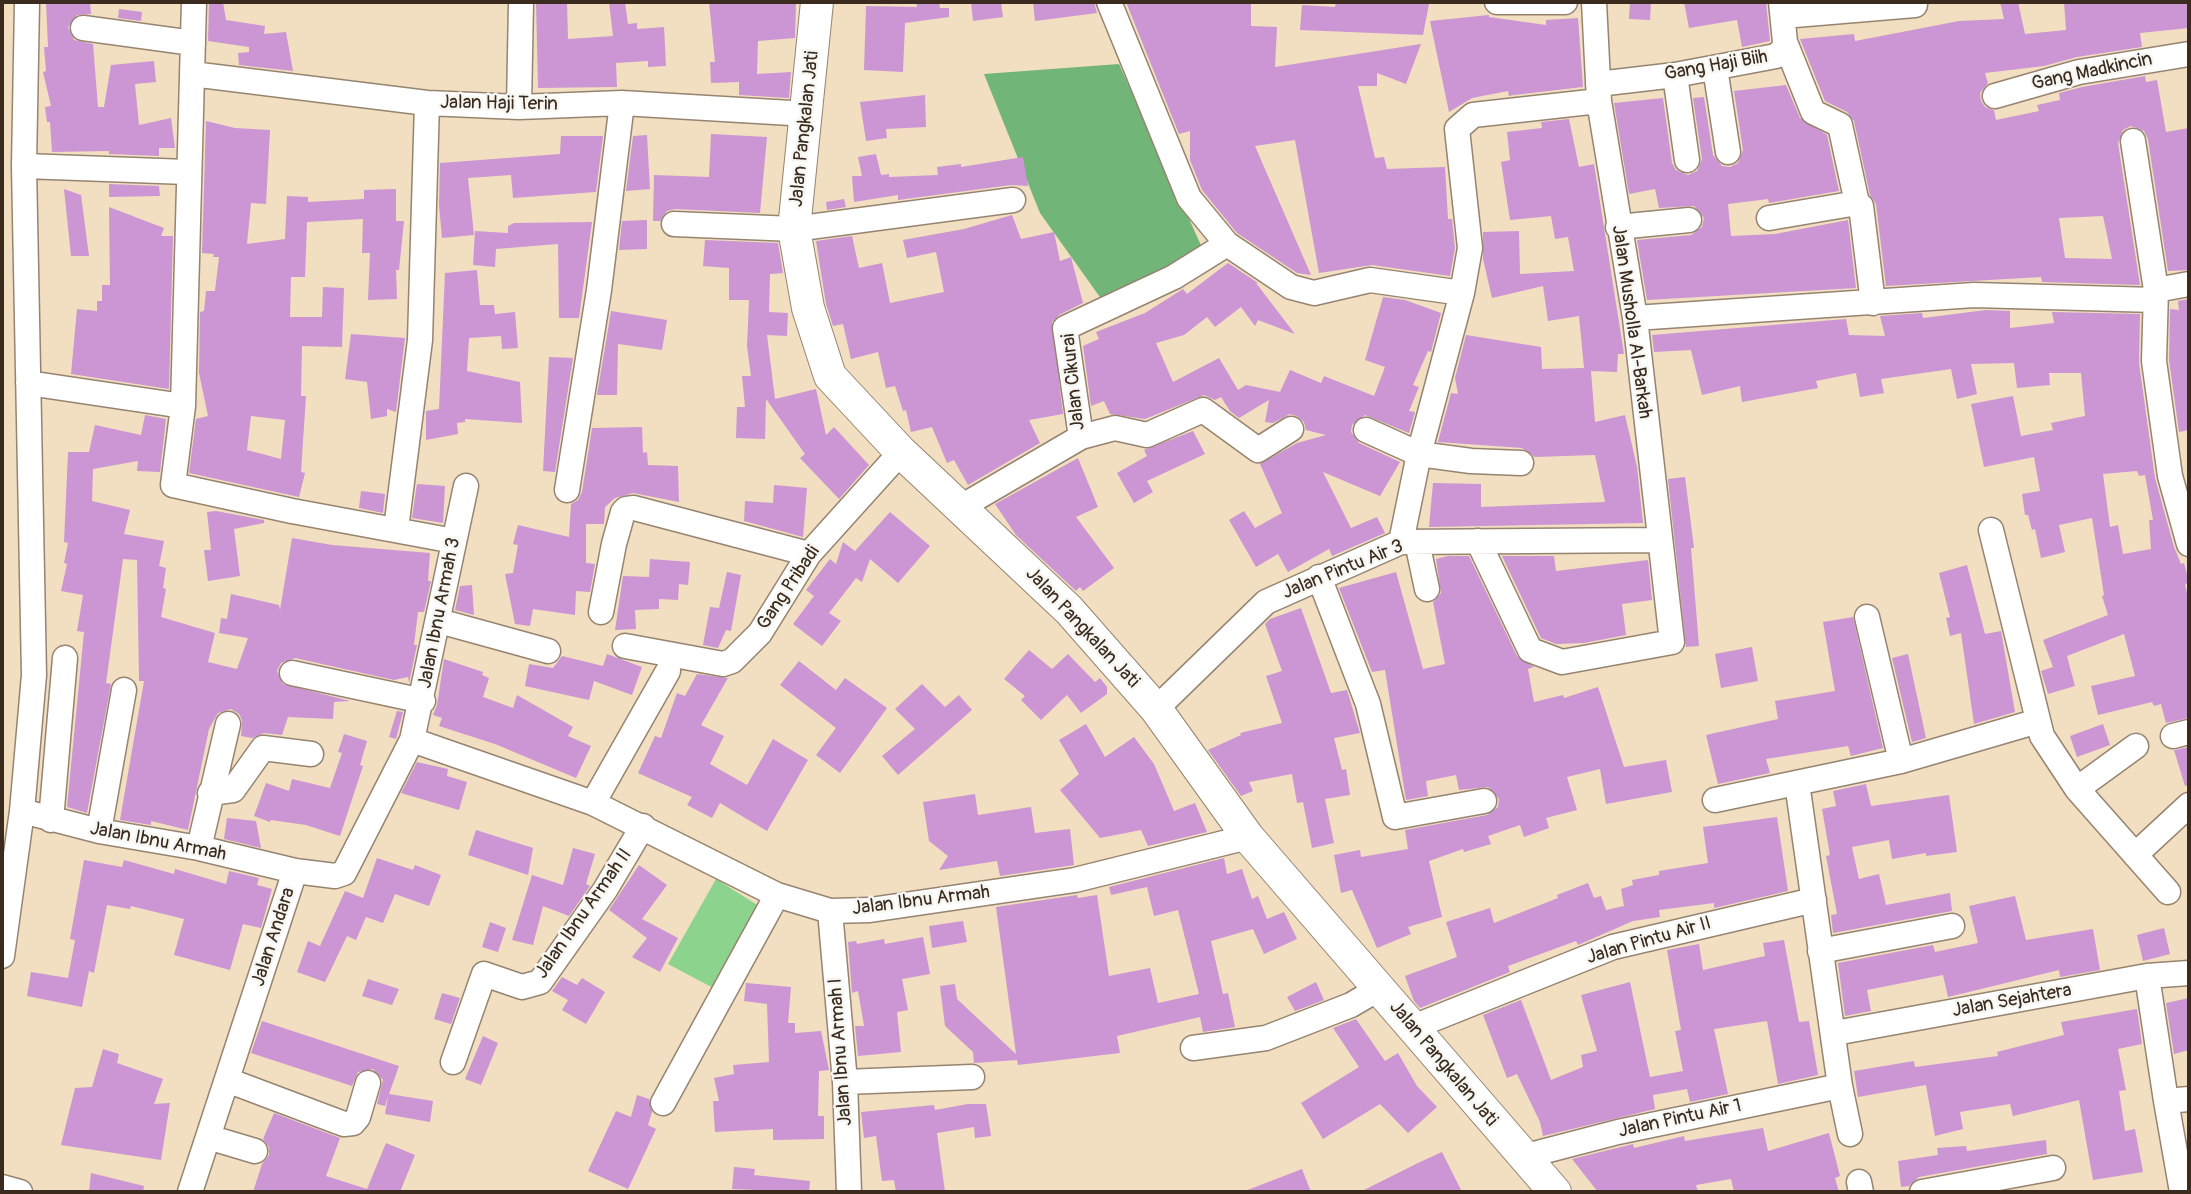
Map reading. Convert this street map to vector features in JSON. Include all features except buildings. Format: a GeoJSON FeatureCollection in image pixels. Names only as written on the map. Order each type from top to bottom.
{"type":"FeatureCollection","features":[{"type":"Feature","properties":{"kind":"main road","name":"Jalan Pangkalan Jati"},"geometry":{"type":"LineString","coordinates":[[817,2],[808,114],[794,229],[808,308],[830,376],[901,452],[1069,610],[1156,709],[1248,837],[1555,1192]]}},
{"type":"Feature","properties":{"kind":"street"},"geometry":{"type":"LineString","coordinates":[[2,956],[22,811],[34,675],[24,166],[27,2]]}},
{"type":"Feature","properties":{"kind":"street"},"geometry":{"type":"LineString","coordinates":[[194,2],[187,172],[183,406],[173,485],[292,511],[454,541]]}},
{"type":"Feature","properties":{"kind":"street"},"geometry":{"type":"LineString","coordinates":[[519,107],[522,2]]}},
{"type":"Feature","properties":{"kind":"street"},"geometry":{"type":"LineString","coordinates":[[1109,2],[1189,198],[1227,244],[1291,287],[1314,293],[1370,280],[1462,293],[1419,454],[1409,542],[1427,589]]}},
{"type":"Feature","properties":{"kind":"street"},"geometry":{"type":"LineString","coordinates":[[1497,2],[1565,2]]}},
{"type":"Feature","properties":{"kind":"street","name":"Jalan Musholla Al-Barkah"},"geometry":{"type":"LineString","coordinates":[[1478,541],[1530,650],[1562,662],[1672,642],[1658,540],[1635,318],[1618,226],[1599,92],[1594,2]]}},
{"type":"Feature","properties":{"kind":"street"},"geometry":{"type":"LineString","coordinates":[[1782,9],[1915,5]]}},
{"type":"Feature","properties":{"kind":"street","name":"Gang Haji Biih"},"geometry":{"type":"LineString","coordinates":[[1462,293],[1470,248],[1457,129],[1473,116],[1776,56],[1784,49],[1785,42],[1782,9]]}},
{"type":"Feature","properties":{"kind":"street"},"geometry":{"type":"LineString","coordinates":[[83,29],[192,43]]}},
{"type":"Feature","properties":{"kind":"street"},"geometry":{"type":"LineString","coordinates":[[1785,42],[1813,113],[1840,125],[1857,203],[1861,206],[1873,303]]}},
{"type":"Feature","properties":{"kind":"street","name":"Gang Madkincin"},"geometry":{"type":"LineString","coordinates":[[1995,96],[2079,72],[2189,54]]}},
{"type":"Feature","properties":{"kind":"street"},"geometry":{"type":"LineString","coordinates":[[1715,68],[1728,152]]}},
{"type":"Feature","properties":{"kind":"street","name":"Jalan Haji Terin"},"geometry":{"type":"LineString","coordinates":[[192,74],[427,103],[519,107],[622,103],[808,114]]}},
{"type":"Feature","properties":{"kind":"street"},"geometry":{"type":"LineString","coordinates":[[1675,75],[1686,160]]}},
{"type":"Feature","properties":{"kind":"street"},"geometry":{"type":"LineString","coordinates":[[396,529],[420,340],[427,103]]}},
{"type":"Feature","properties":{"kind":"street"},"geometry":{"type":"LineString","coordinates":[[567,490],[599,290],[622,103]]}},
{"type":"Feature","properties":{"kind":"street"},"geometry":{"type":"LineString","coordinates":[[2133,141],[2155,295],[2154,361],[2180,477],[2189,544]]}},
{"type":"Feature","properties":{"kind":"street"},"geometry":{"type":"LineString","coordinates":[[24,166],[187,172]]}},
{"type":"Feature","properties":{"kind":"street"},"geometry":{"type":"LineString","coordinates":[[674,225],[794,229],[1013,200]]}},
{"type":"Feature","properties":{"kind":"street"},"geometry":{"type":"LineString","coordinates":[[1769,218],[1857,203]]}},
{"type":"Feature","properties":{"kind":"street"},"geometry":{"type":"LineString","coordinates":[[1618,226],[1689,220]]}},
{"type":"Feature","properties":{"kind":"street","name":"Jalan Cikurai"},"geometry":{"type":"LineString","coordinates":[[961,507],[1081,437],[1065,328],[1174,277],[1227,244]]}},
{"type":"Feature","properties":{"kind":"street"},"geometry":{"type":"LineString","coordinates":[[1635,318],[1974,295],[2155,295],[2189,284]]}},
{"type":"Feature","properties":{"kind":"street"},"geometry":{"type":"LineString","coordinates":[[28,383],[183,406]]}},
{"type":"Feature","properties":{"kind":"street"},"geometry":{"type":"LineString","coordinates":[[1081,437],[1115,429],[1147,435],[1203,410],[1258,450],[1291,429]]}},
{"type":"Feature","properties":{"kind":"street"},"geometry":{"type":"LineString","coordinates":[[1366,430],[1419,454],[1471,461],[1521,463]]}},
{"type":"Feature","properties":{"kind":"street","name":"Gang Pribadi"},"geometry":{"type":"LineString","coordinates":[[625,646],[723,664],[732,661],[760,634],[809,554],[901,452]]}},
{"type":"Feature","properties":{"kind":"street","name":"Jalan Ibnu Armah 3"},"geometry":{"type":"LineString","coordinates":[[412,740],[423,701],[466,486]]}},
{"type":"Feature","properties":{"kind":"street"},"geometry":{"type":"LineString","coordinates":[[601,612],[614,544],[626,509],[647,511],[809,554]]}},
{"type":"Feature","properties":{"kind":"street"},"geometry":{"type":"LineString","coordinates":[[1991,530],[2042,736],[2077,789],[2168,892]]}},
{"type":"Feature","properties":{"kind":"street","name":"Jalan Pintu Air 3"},"geometry":{"type":"LineString","coordinates":[[1156,709],[1266,602],[1319,577],[1409,542],[1658,540]]}},
{"type":"Feature","properties":{"kind":"street"},"geometry":{"type":"LineString","coordinates":[[1319,577],[1368,704],[1395,817],[1484,802]]}},
{"type":"Feature","properties":{"kind":"street"},"geometry":{"type":"LineString","coordinates":[[1867,617],[1901,761]]}},
{"type":"Feature","properties":{"kind":"street"},"geometry":{"type":"LineString","coordinates":[[439,621],[548,651]]}},
{"type":"Feature","properties":{"kind":"street"},"geometry":{"type":"LineString","coordinates":[[51,820],[65,658]]}},
{"type":"Feature","properties":{"kind":"street"},"geometry":{"type":"LineString","coordinates":[[593,803],[668,671]]}},
{"type":"Feature","properties":{"kind":"street"},"geometry":{"type":"LineString","coordinates":[[292,674],[423,701]]}},
{"type":"Feature","properties":{"kind":"street"},"geometry":{"type":"LineString","coordinates":[[99,831],[124,690]]}},
{"type":"Feature","properties":{"kind":"street"},"geometry":{"type":"LineString","coordinates":[[1715,800],[1901,761],[2038,721]]}},
{"type":"Feature","properties":{"kind":"street"},"geometry":{"type":"LineString","coordinates":[[199,848],[228,724]]}},
{"type":"Feature","properties":{"kind":"street","name":"Jalan Ibnu Armah"},"geometry":{"type":"LineString","coordinates":[[412,740],[593,803],[777,895],[830,911],[870,910],[1074,880],[1248,837]]}},
{"type":"Feature","properties":{"kind":"street","name":"Jalan Andara"},"geometry":{"type":"LineString","coordinates":[[190,1192],[295,871],[335,876],[344,873],[412,740]]}},
{"type":"Feature","properties":{"kind":"street"},"geometry":{"type":"LineString","coordinates":[[2077,789],[2136,746]]}},
{"type":"Feature","properties":{"kind":"street"},"geometry":{"type":"LineString","coordinates":[[210,793],[233,790],[263,748],[311,754]]}},
{"type":"Feature","properties":{"kind":"street"},"geometry":{"type":"LineString","coordinates":[[1797,783],[1835,1033],[1840,1086],[1850,1134]]}},
{"type":"Feature","properties":{"kind":"street"},"geometry":{"type":"LineString","coordinates":[[2135,855],[2189,805]]}},
{"type":"Feature","properties":{"kind":"street","name":"Jalan Ibnu Armah"},"geometry":{"type":"LineString","coordinates":[[22,811],[99,831],[199,848],[295,871]]}},
{"type":"Feature","properties":{"kind":"street","name":"Jalan Ibnu Armah II"},"geometry":{"type":"LineString","coordinates":[[453,1062],[484,974],[522,987],[540,982],[605,890],[643,826]]}},
{"type":"Feature","properties":{"kind":"street"},"geometry":{"type":"LineString","coordinates":[[663,1103],[777,895]]}},
{"type":"Feature","properties":{"kind":"street","name":"Jalan Pintu Air II"},"geometry":{"type":"LineString","coordinates":[[1411,1028],[1613,947],[1814,900]]}},
{"type":"Feature","properties":{"kind":"street","name":"Jalan Ibnu Armah I"},"geometry":{"type":"LineString","coordinates":[[830,911],[845,1082],[849,1192]]}},
{"type":"Feature","properties":{"kind":"street"},"geometry":{"type":"LineString","coordinates":[[1821,951],[1952,926]]}},
{"type":"Feature","properties":{"kind":"street","name":"Jalan Sejahtera"},"geometry":{"type":"LineString","coordinates":[[1835,1033],[2147,976],[2189,973]]}},
{"type":"Feature","properties":{"kind":"street"},"geometry":{"type":"LineString","coordinates":[[2147,976],[2177,1100],[2182,1192]]}},
{"type":"Feature","properties":{"kind":"street"},"geometry":{"type":"LineString","coordinates":[[1193,1048],[1266,1038],[1351,1005],[1380,988]]}},
{"type":"Feature","properties":{"kind":"street"},"geometry":{"type":"LineString","coordinates":[[845,1082],[972,1077]]}},
{"type":"Feature","properties":{"kind":"street"},"geometry":{"type":"LineString","coordinates":[[227,1080],[344,1124],[353,1123],[358,1117],[368,1083]]}},
{"type":"Feature","properties":{"kind":"street","name":"Jalan Pintu Air 1"},"geometry":{"type":"LineString","coordinates":[[1522,1157],[1618,1132],[1840,1086]]}},
{"type":"Feature","properties":{"kind":"street"},"geometry":{"type":"LineString","coordinates":[[208,1137],[255,1151]]}},
{"type":"Feature","properties":{"kind":"street"},"geometry":{"type":"LineString","coordinates":[[1922,1192],[2053,1168]]}},
{"type":"Feature","properties":{"kind":"street"},"geometry":{"type":"LineString","coordinates":[[2,1187],[20,1192]]}},
{"type":"Feature","properties":{"kind":"green space"},"geometry":{"type":"Polygon","coordinates":[[[1119,64],[1204,252],[1102,300],[1040,213],[984,74],[1119,64]]]}},
{"type":"Feature","properties":{"kind":"green space"},"geometry":{"type":"Polygon","coordinates":[[[716,879],[759,906],[715,989],[668,964],[716,879]]]}}]}
